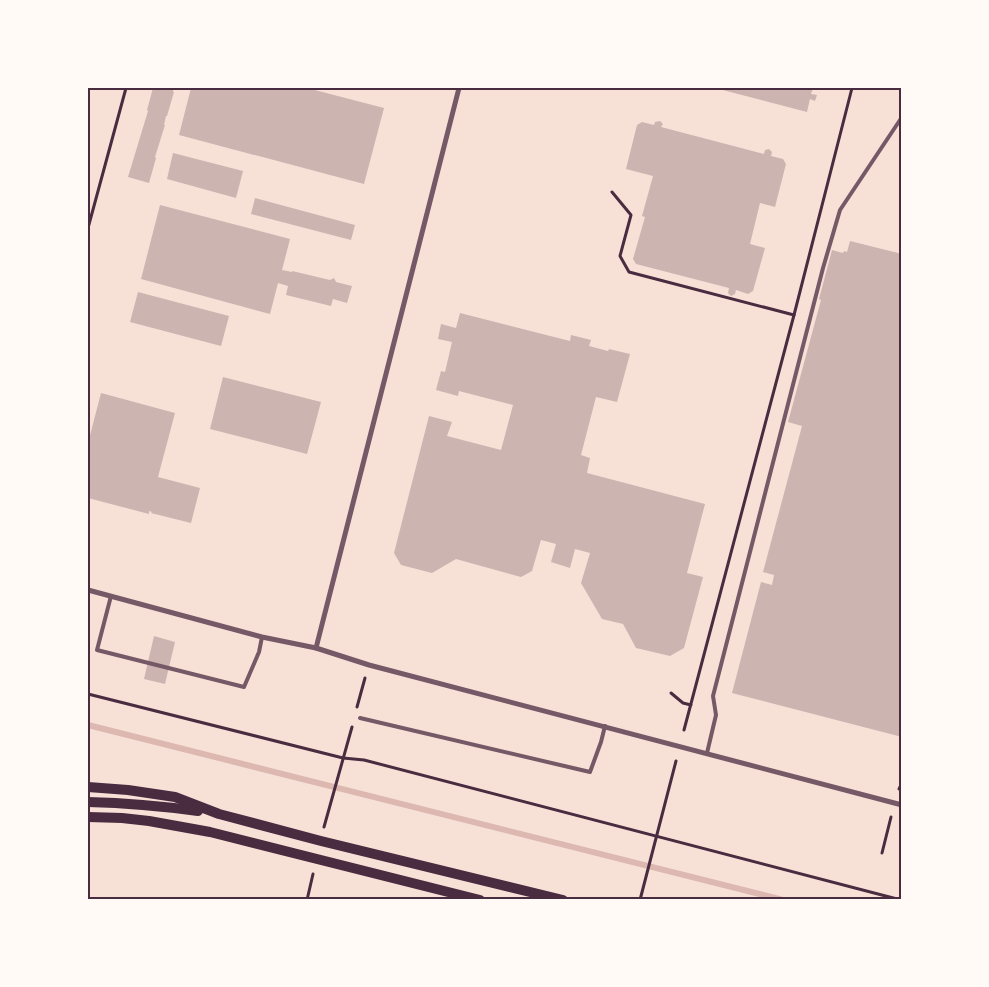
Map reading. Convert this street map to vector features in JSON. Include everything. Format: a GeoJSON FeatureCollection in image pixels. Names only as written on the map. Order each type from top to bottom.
{"type":"FeatureCollection","features":[{"type":"Feature","properties":{"kind":"main road"},"geometry":{"type":"LineString","coordinates":[[88,787],[128,790],[175,797],[219,814]]}},
{"type":"Feature","properties":{"kind":"main road"},"geometry":{"type":"LineString","coordinates":[[88,802],[174,807],[219,814],[563,900]]}},
{"type":"Feature","properties":{"kind":"main road"},"geometry":{"type":"LineString","coordinates":[[88,817],[149,821],[210,832],[480,900]]}},
{"type":"Feature","properties":{"kind":"street"},"geometry":{"type":"LineString","coordinates":[[316,648],[460,88]]}},
{"type":"Feature","properties":{"kind":"street"},"geometry":{"type":"LineString","coordinates":[[88,590],[262,637],[316,648],[369,665],[902,805]]}},
{"type":"Feature","properties":{"kind":"lane"},"geometry":{"type":"LineString","coordinates":[[707,753],[716,715],[713,696],[840,210],[902,117]]}},
{"type":"Feature","properties":{"kind":"lane"},"geometry":{"type":"LineString","coordinates":[[111,596],[97,650],[244,687],[259,652],[262,637]]}},
{"type":"Feature","properties":{"kind":"lane"},"geometry":{"type":"LineString","coordinates":[[360,718],[590,772],[605,726]]}},
{"type":"Feature","properties":{"kind":"path"},"geometry":{"type":"LineString","coordinates":[[88,228],[126,88]]}},
{"type":"Feature","properties":{"kind":"path"},"geometry":{"type":"LineString","coordinates":[[684,730],[794,316],[852,88]]}},
{"type":"Feature","properties":{"kind":"path"},"geometry":{"type":"LineString","coordinates":[[612,192],[631,215],[620,256],[629,272],[794,316]]}},
{"type":"Feature","properties":{"kind":"path"},"geometry":{"type":"LineString","coordinates":[[671,693],[683,703],[691,705]]}},
{"type":"Feature","properties":{"kind":"path"},"geometry":{"type":"LineString","coordinates":[[88,694],[343,758],[364,760],[901,900]]}},
{"type":"Feature","properties":{"kind":"path"},"geometry":{"type":"LineString","coordinates":[[324,828],[343,758]]}},
{"type":"Feature","properties":{"kind":"path"},"geometry":{"type":"LineString","coordinates":[[640,900],[676,761]]}},
{"type":"Feature","properties":{"kind":"path"},"geometry":{"type":"LineString","coordinates":[[900,789],[902,783]]}},
{"type":"Feature","properties":{"kind":"path"},"geometry":{"type":"LineString","coordinates":[[882,853],[891,817]]}},
{"type":"Feature","properties":{"kind":"path"},"geometry":{"type":"LineString","coordinates":[[307,900],[314,869]]}},
{"type":"Feature","properties":{"kind":"building"},"geometry":{"type":"Polygon","coordinates":[[[153,88],[174,88],[174,92],[149,183],[128,177],[153,88]]]}},
{"type":"Feature","properties":{"kind":"building"},"geometry":{"type":"Polygon","coordinates":[[[191,88],[307,88],[384,108],[364,184],[179,135],[191,88]]]}},
{"type":"Feature","properties":{"kind":"building"},"geometry":{"type":"Polygon","coordinates":[[[715,88],[813,88],[811,94],[817,95],[815,101],[810,99],[807,112],[715,88]]]}},
{"type":"Feature","properties":{"kind":"building"},"geometry":{"type":"Polygon","coordinates":[[[660,121],[663,124],[661,127],[764,154],[765,150],[769,149],[772,152],[771,156],[783,159],[786,164],[775,207],[760,203],[750,244],[765,248],[753,291],[748,294],[736,290],[735,294],[731,296],[728,293],[729,288],[636,264],[633,259],[645,217],[642,216],[653,176],[626,169],[637,125],[642,122],[654,125],[655,122],[660,121]]]}},
{"type":"Feature","properties":{"kind":"building"},"geometry":{"type":"Polygon","coordinates":[[[173,153],[243,171],[236,198],[167,179],[173,153]]]}},
{"type":"Feature","properties":{"kind":"building"},"geometry":{"type":"Polygon","coordinates":[[[255,198],[355,225],[351,240],[251,214],[255,198]]]}},
{"type":"Feature","properties":{"kind":"building"},"geometry":{"type":"Polygon","coordinates":[[[160,205],[290,239],[282,270],[330,280],[334,278],[336,282],[352,286],[347,303],[333,299],[331,306],[286,295],[288,286],[278,283],[270,314],[141,279],[160,205]]]}},
{"type":"Feature","properties":{"kind":"building"},"geometry":{"type":"Polygon","coordinates":[[[850,241],[902,254],[902,737],[732,693],[761,582],[772,585],[774,575],[763,572],[802,426],[788,422],[821,300],[819,299],[832,250],[843,253],[844,251],[847,252],[850,241]]]}},
{"type":"Feature","properties":{"kind":"building"},"geometry":{"type":"Polygon","coordinates":[[[138,292],[229,316],[221,346],[130,322],[138,292]]]}},
{"type":"Feature","properties":{"kind":"building"},"geometry":{"type":"Polygon","coordinates":[[[460,313],[570,341],[571,335],[591,340],[589,346],[630,354],[617,402],[596,397],[581,455],[590,458],[587,473],[705,504],[687,573],[703,577],[684,648],[670,656],[636,648],[623,624],[602,619],[581,583],[590,553],[575,549],[570,568],[551,562],[556,544],[541,540],[532,571],[521,577],[456,559],[432,573],[401,565],[394,553],[429,416],[452,422],[447,436],[501,450],[513,405],[459,391],[458,396],[436,390],[441,371],[445,372],[452,342],[438,339],[441,324],[456,328],[460,313]]]}},
{"type":"Feature","properties":{"kind":"building"},"geometry":{"type":"Polygon","coordinates":[[[223,377],[321,402],[307,454],[210,429],[223,377]]]}},
{"type":"Feature","properties":{"kind":"building"},"geometry":{"type":"Polygon","coordinates":[[[101,393],[175,413],[158,477],[200,488],[191,523],[149,511],[149,514],[88,498],[88,443],[101,393]]]}},
{"type":"Feature","properties":{"kind":"building"},"geometry":{"type":"Polygon","coordinates":[[[154,636],[175,642],[165,684],[144,679],[154,636]]]}},
{"type":"Feature","properties":{"kind":"waterway"},"geometry":{"type":"LineString","coordinates":[[88,725],[783,900]]}}]}
